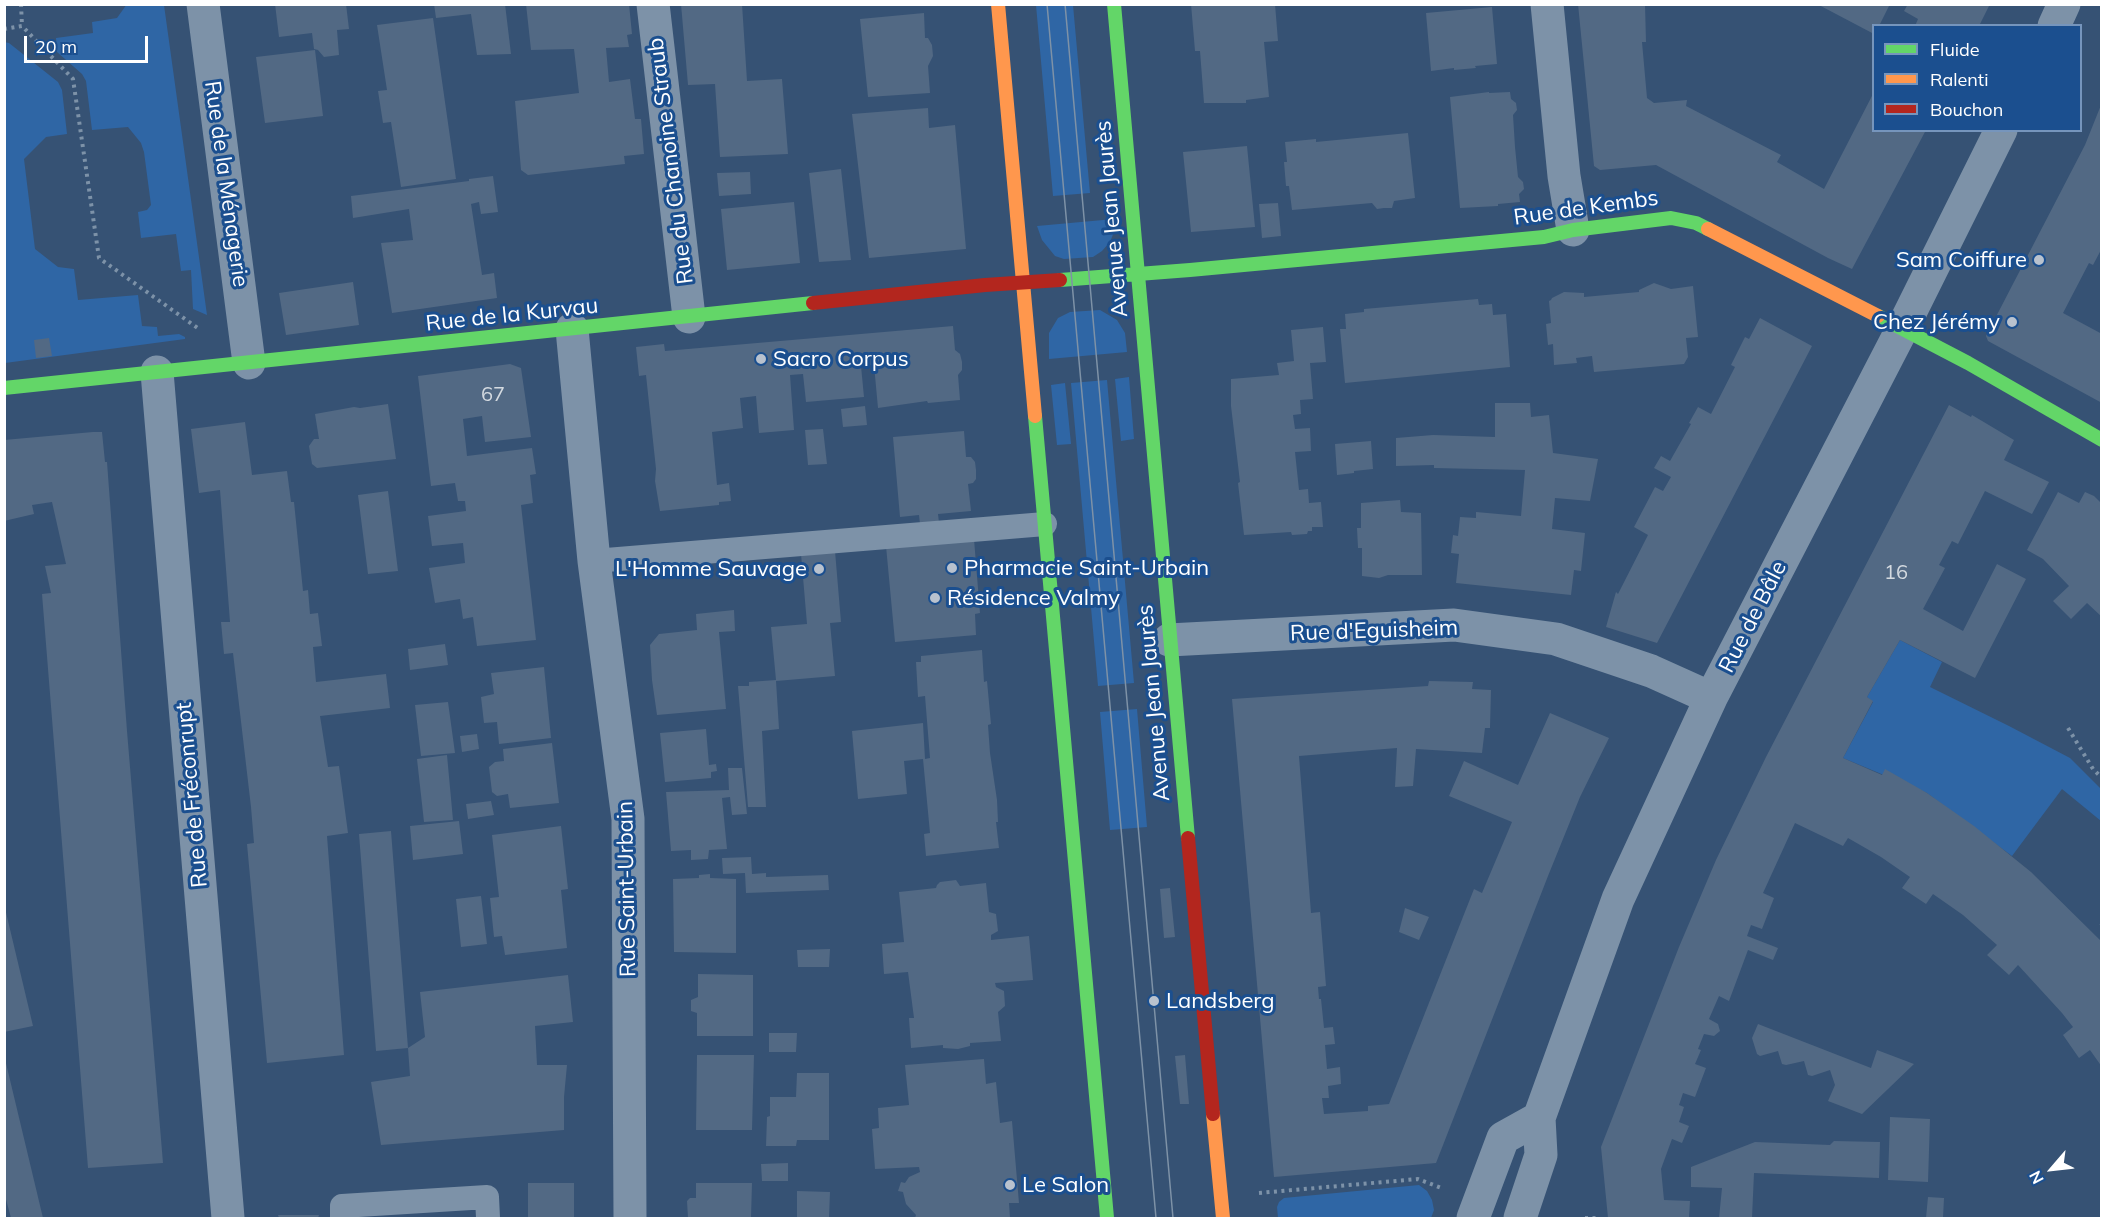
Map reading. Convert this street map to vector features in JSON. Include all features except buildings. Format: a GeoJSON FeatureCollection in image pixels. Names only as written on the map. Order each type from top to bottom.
{"type":"FeatureCollection","features":[{"type":"Feature","properties":{"kind":"main road"},"geometry":{"type":"LineString","coordinates":[[998,4],[1107,1218]]}},
{"type":"Feature","properties":{"kind":"main road","name":"Avenue Jean Jaurès"},"geometry":{"type":"LineString","coordinates":[[1114,4],[1169,640],[1223,1218]]}},
{"type":"Feature","properties":{"kind":"main road","name":"Rue de Kembs"},"geometry":{"type":"LineString","coordinates":[[1024,283],[1544,237],[1574,230],[1671,218],[1696,223],[1902,329],[1968,363],[2102,440]]}},
{"type":"Feature","properties":{"kind":"main road","name":"Rue de la Kurvau"},"geometry":{"type":"LineString","coordinates":[[4,388],[985,285],[1024,283]]}},
{"type":"Feature","properties":{"kind":"street","name":"Rue de la Ménagerie"},"geometry":{"type":"LineString","coordinates":[[203,4],[249,363]]}},
{"type":"Feature","properties":{"kind":"street","name":"Rue du Chanoine Straub"},"geometry":{"type":"LineString","coordinates":[[653,4],[689,317]]}},
{"type":"Feature","properties":{"kind":"street"},"geometry":{"type":"LineString","coordinates":[[1547,4],[1564,176],[1574,230]]}},
{"type":"Feature","properties":{"kind":"street"},"geometry":{"type":"LineString","coordinates":[[2055,24],[2064,4]]}},
{"type":"Feature","properties":{"kind":"street","name":"Rue de Bâle"},"geometry":{"type":"LineString","coordinates":[[1520,1218],[1541,1155],[1539,1118],[1618,899],[1711,698],[1902,329],[2000,132]]}},
{"type":"Feature","properties":{"kind":"street","name":"Rue Saint-Urbain"},"geometry":{"type":"LineString","coordinates":[[572,329],[594,561],[628,819],[630,1218]]}},
{"type":"Feature","properties":{"kind":"street","name":"Rue de Fréconrupt"},"geometry":{"type":"LineString","coordinates":[[157,372],[228,1218]]}},
{"type":"Feature","properties":{"kind":"street","name":"Rue d'Eguisheim"},"geometry":{"type":"LineString","coordinates":[[1169,640],[1454,626],[1556,639],[1651,671],[1711,698]]}},
{"type":"Feature","properties":{"kind":"street"},"geometry":{"type":"LineString","coordinates":[[1473,1218],[1503,1138],[1539,1118]]}},
{"type":"Feature","properties":{"kind":"lane"},"geometry":{"type":"LineString","coordinates":[[594,561],[1045,524]]}},
{"type":"Feature","properties":{"kind":"lane"},"geometry":{"type":"LineString","coordinates":[[342,1218],[342,1206],[487,1197],[488,1218]]}},
{"type":"Feature","properties":{"kind":"path"},"geometry":{"type":"LineString","coordinates":[[21,4],[22,26],[73,79],[99,258],[199,329],[242,300]]}},
{"type":"Feature","properties":{"kind":"path"},"geometry":{"type":"LineString","coordinates":[[4,29],[22,26]]}},
{"type":"Feature","properties":{"kind":"path"},"geometry":{"type":"LineString","coordinates":[[2068,728],[2093,769],[2102,778]]}},
{"type":"Feature","properties":{"kind":"path"},"geometry":{"type":"LineString","coordinates":[[1258,1193],[1418,1179],[1449,1191]]}},
{"type":"Feature","properties":{"kind":"path"},"geometry":{"type":"LineString","coordinates":[[1585,1218],[1600,1218]]}},
{"type":"Feature","properties":{"kind":"shaded area"},"geometry":{"type":"Polygon","coordinates":[[[127,4],[164,5],[207,315],[193,309],[191,270],[181,271],[176,234],[141,238],[138,212],[147,210],[151,205],[141,143],[128,127],[92,130],[86,81],[82,74],[57,52],[56,38],[93,33],[92,22],[117,18],[127,4]]]}},
{"type":"Feature","properties":{"kind":"shaded area"},"geometry":{"type":"Polygon","coordinates":[[[1036,5],[1073,5],[1090,193],[1053,196],[1036,5]]]}},
{"type":"Feature","properties":{"kind":"shaded area"},"geometry":{"type":"Polygon","coordinates":[[[4,42],[9,43],[58,82],[62,90],[67,134],[46,137],[24,159],[35,249],[58,267],[74,269],[78,300],[138,295],[142,326],[157,327],[158,336],[179,334],[185,339],[5,363],[4,42]]]}},
{"type":"Feature","properties":{"kind":"shaded area"},"geometry":{"type":"Polygon","coordinates":[[[1114,219],[1114,232],[1110,242],[1093,257],[1064,259],[1055,256],[1042,240],[1037,226],[1114,219]]]}},
{"type":"Feature","properties":{"kind":"shaded area"},"geometry":{"type":"Polygon","coordinates":[[[1100,310],[1117,320],[1125,333],[1127,352],[1049,359],[1049,333],[1058,318],[1070,312],[1100,310]]]}},
{"type":"Feature","properties":{"kind":"shaded area"},"geometry":{"type":"Polygon","coordinates":[[[1129,377],[1134,439],[1121,441],[1115,379],[1129,377]]]}},
{"type":"Feature","properties":{"kind":"shaded area"},"geometry":{"type":"Polygon","coordinates":[[[1107,380],[1134,683],[1098,686],[1071,383],[1107,380]]]}},
{"type":"Feature","properties":{"kind":"shaded area"},"geometry":{"type":"Polygon","coordinates":[[[1065,383],[1071,444],[1057,445],[1051,385],[1065,383]]]}},
{"type":"Feature","properties":{"kind":"shaded area"},"geometry":{"type":"Polygon","coordinates":[[[1900,640],[1942,662],[1930,687],[2070,758],[2101,789],[2101,821],[2062,789],[2012,856],[1927,793],[1843,758],[1873,702],[1867,697],[1900,640]]]}},
{"type":"Feature","properties":{"kind":"shaded area"},"geometry":{"type":"Polygon","coordinates":[[[1137,709],[1147,827],[1110,830],[1100,712],[1137,709]]]}},
{"type":"Feature","properties":{"kind":"shaded area"},"geometry":{"type":"Polygon","coordinates":[[[1419,1185],[1427,1191],[1432,1200],[1434,1210],[1431,1218],[1278,1218],[1277,1207],[1284,1198],[1419,1185]]]}},
{"type":"Feature","properties":{"kind":"tram line"},"geometry":{"type":"LineString","coordinates":[[1047,4],[1156,1218]]}},
{"type":"Feature","properties":{"kind":"tram line"},"geometry":{"type":"LineString","coordinates":[[1065,4],[1173,1218]]}},
{"type":"Feature","properties":{"kind":"traffic: fast"},"geometry":{"type":"LineString","coordinates":[[1114,4],[1188,838]]}},
{"type":"Feature","properties":{"kind":"traffic: fast"},"geometry":{"type":"LineString","coordinates":[[1060,280],[1544,237],[1573,230],[1671,218],[1696,223],[1708,229]]}},
{"type":"Feature","properties":{"kind":"traffic: fast"},"geometry":{"type":"LineString","coordinates":[[4,388],[813,303]]}},
{"type":"Feature","properties":{"kind":"traffic: fast"},"geometry":{"type":"LineString","coordinates":[[1878,316],[1968,363],[2102,440]]}},
{"type":"Feature","properties":{"kind":"traffic: fast"},"geometry":{"type":"LineString","coordinates":[[1035,416],[1107,1218]]}},
{"type":"Feature","properties":{"kind":"traffic: slow"},"geometry":{"type":"LineString","coordinates":[[998,4],[1035,416]]}},
{"type":"Feature","properties":{"kind":"traffic: slow"},"geometry":{"type":"LineString","coordinates":[[1708,229],[1878,316]]}},
{"type":"Feature","properties":{"kind":"traffic: slow"},"geometry":{"type":"LineString","coordinates":[[1213,1114],[1223,1218]]}},
{"type":"Feature","properties":{"kind":"traffic: jam"},"geometry":{"type":"LineString","coordinates":[[813,303],[985,285],[1060,280]]}},
{"type":"Feature","properties":{"kind":"traffic: jam"},"geometry":{"type":"LineString","coordinates":[[1188,838],[1213,1114]]}},
{"type":"Feature","properties":{"kind":"place","name":"Sam Coiffure"},"geometry":{"type":"Point","coordinates":[2039,260]}},
{"type":"Feature","properties":{"kind":"place","name":"Chez Jérémy"},"geometry":{"type":"Point","coordinates":[2012,322]}},
{"type":"Feature","properties":{"kind":"place","name":"Sacro Corpus"},"geometry":{"type":"Point","coordinates":[761,359]}},
{"type":"Feature","properties":{"kind":"place","name":"Pharmacie Saint-Urbain"},"geometry":{"type":"Point","coordinates":[952,568]}},
{"type":"Feature","properties":{"kind":"place","name":"L'Homme Sauvage"},"geometry":{"type":"Point","coordinates":[819,569]}},
{"type":"Feature","properties":{"kind":"place","name":"Résidence Valmy"},"geometry":{"type":"Point","coordinates":[935,598]}},
{"type":"Feature","properties":{"kind":"place","name":"Landsberg"},"geometry":{"type":"Point","coordinates":[1154,1001]}},
{"type":"Feature","properties":{"kind":"place","name":"Le Salon"},"geometry":{"type":"Point","coordinates":[1010,1185]}}]}
